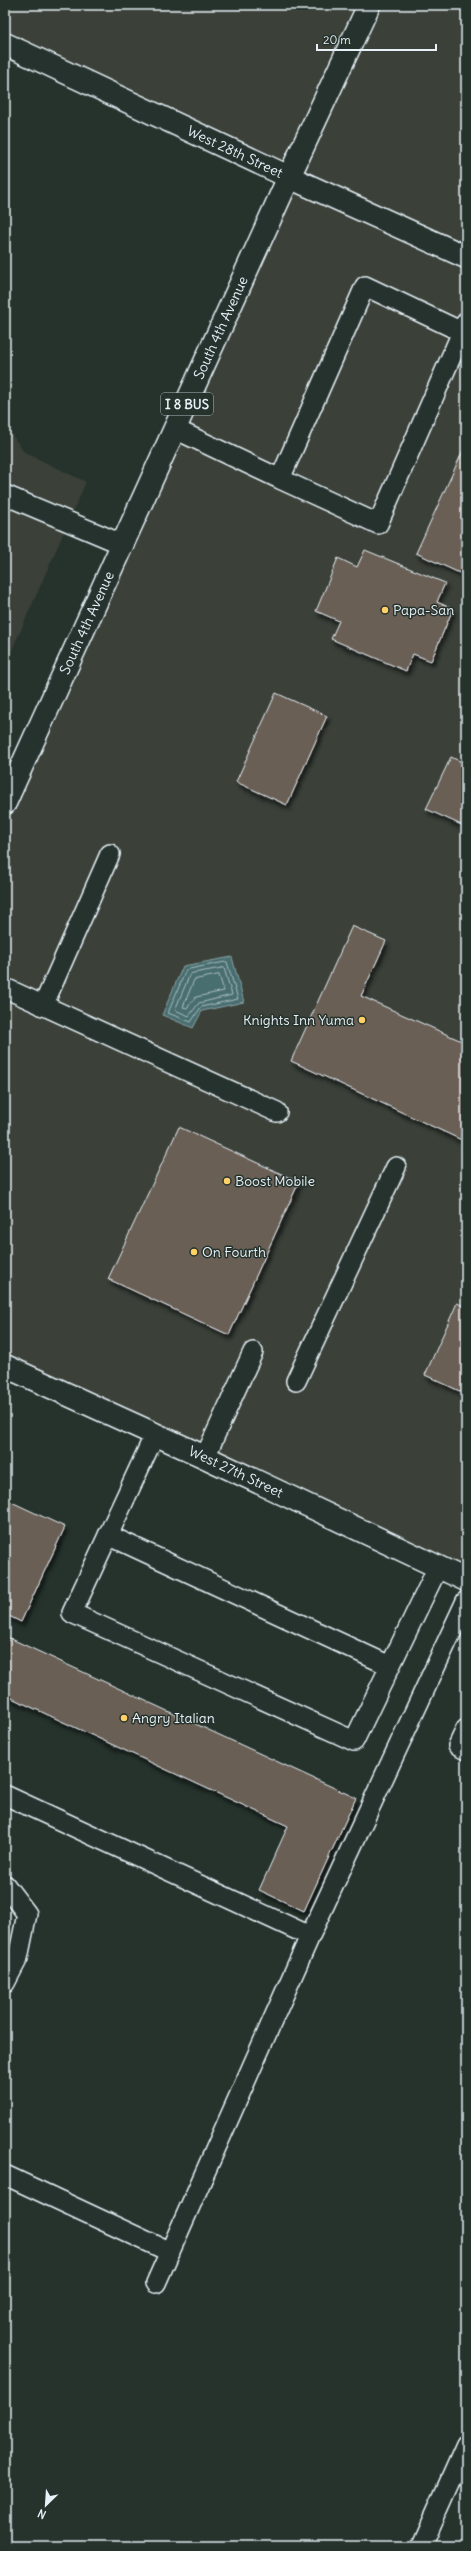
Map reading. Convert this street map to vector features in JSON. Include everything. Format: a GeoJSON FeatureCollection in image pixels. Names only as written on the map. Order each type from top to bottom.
{"type":"FeatureCollection","features":[{"type":"Feature","properties":{"kind":"street","name":"South 4th Avenue"},"geometry":{"type":"LineString","coordinates":[[5,803],[124,545],[289,177],[369,5]]}},
{"type":"Feature","properties":{"kind":"street","name":"West 28th Street"},"geometry":{"type":"LineString","coordinates":[[5,44],[289,177],[466,257]]}},
{"type":"Feature","properties":{"kind":"street","name":"West 27th Street"},"geometry":{"type":"LineString","coordinates":[[5,1366],[205,1457],[466,1580]]}},
{"type":"Feature","properties":{"kind":"lane"},"geometry":{"type":"LineString","coordinates":[[175,429],[280,479],[378,524],[464,327],[365,286],[280,479]]}},
{"type":"Feature","properties":{"kind":"lane"},"geometry":{"type":"LineString","coordinates":[[5,495],[124,545]]}},
{"type":"Feature","properties":{"kind":"lane"},"geometry":{"type":"LineString","coordinates":[[43,1006],[110,854]]}},
{"type":"Feature","properties":{"kind":"lane"},"geometry":{"type":"LineString","coordinates":[[5,988],[277,1112]]}},
{"type":"Feature","properties":{"kind":"lane"},"geometry":{"type":"LineString","coordinates":[[296,1381],[396,1167]]}},
{"type":"Feature","properties":{"kind":"lane"},"geometry":{"type":"LineString","coordinates":[[205,1457],[253,1352]]}},
{"type":"Feature","properties":{"kind":"lane"},"geometry":{"type":"LineString","coordinates":[[155,1434],[72,1613],[354,1741],[438,1567]]}},
{"type":"Feature","properties":{"kind":"lane"},"geometry":{"type":"LineString","coordinates":[[108,1535],[390,1666]]}},
{"type":"Feature","properties":{"kind":"lane"},"geometry":{"type":"LineString","coordinates":[[156,2283],[310,1936],[466,1601]]}},
{"type":"Feature","properties":{"kind":"lane"},"geometry":{"type":"LineString","coordinates":[[466,1729],[458,1746],[466,1750]]}},
{"type":"Feature","properties":{"kind":"lane"},"geometry":{"type":"LineString","coordinates":[[5,1795],[310,1936]]}},
{"type":"Feature","properties":{"kind":"lane"},"geometry":{"type":"LineString","coordinates":[[5,1886],[27,1914],[18,1958],[5,1983]]}},
{"type":"Feature","properties":{"kind":"lane"},"geometry":{"type":"LineString","coordinates":[[5,2175],[170,2252]]}},
{"type":"Feature","properties":{"kind":"lane"},"geometry":{"type":"LineString","coordinates":[[420,2546],[466,2445]]}},
{"type":"Feature","properties":{"kind":"shaded area"},"geometry":{"type":"Polygon","coordinates":[[[5,5],[466,5],[466,1582],[5,1368],[5,810],[289,177],[5,43],[5,5]]]}},
{"type":"Feature","properties":{"kind":"shaded area"},"geometry":{"type":"Polygon","coordinates":[[[5,425],[24,452],[86,482],[5,666],[5,425]]]}},
{"type":"Feature","properties":{"kind":"water"},"geometry":{"type":"Polygon","coordinates":[[[232,957],[244,1002],[202,1011],[193,1028],[162,1015],[183,966],[232,957]]]}},
{"type":"Feature","properties":{"kind":"building"},"geometry":{"type":"Polygon","coordinates":[[[466,444],[466,576],[416,553],[466,444]]]}},
{"type":"Feature","properties":{"kind":"building","name":"Papa-San"},"geometry":{"type":"Polygon","coordinates":[[[365,550],[445,583],[437,602],[453,609],[431,661],[413,654],[406,671],[331,639],[339,621],[316,611],[338,558],[357,567],[365,550]]]}},
{"type":"Feature","properties":{"kind":"building"},"geometry":{"type":"Polygon","coordinates":[[[276,693],[327,716],[287,805],[236,782],[276,693]]]}},
{"type":"Feature","properties":{"kind":"building"},"geometry":{"type":"Polygon","coordinates":[[[451,757],[466,764],[466,827],[426,809],[451,757]]]}},
{"type":"Feature","properties":{"kind":"building","name":"Knights Inn Yuma"},"geometry":{"type":"Polygon","coordinates":[[[352,926],[386,941],[361,996],[466,1043],[466,1142],[291,1061],[352,926]]]}},
{"type":"Feature","properties":{"kind":"building"},"geometry":{"type":"Polygon","coordinates":[[[179,1127],[299,1182],[229,1335],[108,1279],[179,1127]]]}},
{"type":"Feature","properties":{"kind":"building"},"geometry":{"type":"Polygon","coordinates":[[[457,1303],[466,1307],[466,1394],[425,1375],[457,1303]]]}},
{"type":"Feature","properties":{"kind":"building"},"geometry":{"type":"Polygon","coordinates":[[[5,1499],[65,1527],[21,1622],[5,1614],[5,1499]]]}},
{"type":"Feature","properties":{"kind":"building"},"geometry":{"type":"Polygon","coordinates":[[[5,1636],[356,1798],[304,1911],[259,1890],[288,1826],[5,1695],[5,1636]]]}},
{"type":"Feature","properties":{"kind":"place","name":"Papa-San"},"geometry":{"type":"Point","coordinates":[385,610]}},
{"type":"Feature","properties":{"kind":"place","name":"Knights Inn Yuma"},"geometry":{"type":"Point","coordinates":[362,1020]}},
{"type":"Feature","properties":{"kind":"place","name":"Boost Mobile"},"geometry":{"type":"Point","coordinates":[227,1181]}},
{"type":"Feature","properties":{"kind":"place","name":"On Fourth"},"geometry":{"type":"Point","coordinates":[194,1252]}},
{"type":"Feature","properties":{"kind":"place","name":"Angry Italian"},"geometry":{"type":"Point","coordinates":[124,1718]}}]}
